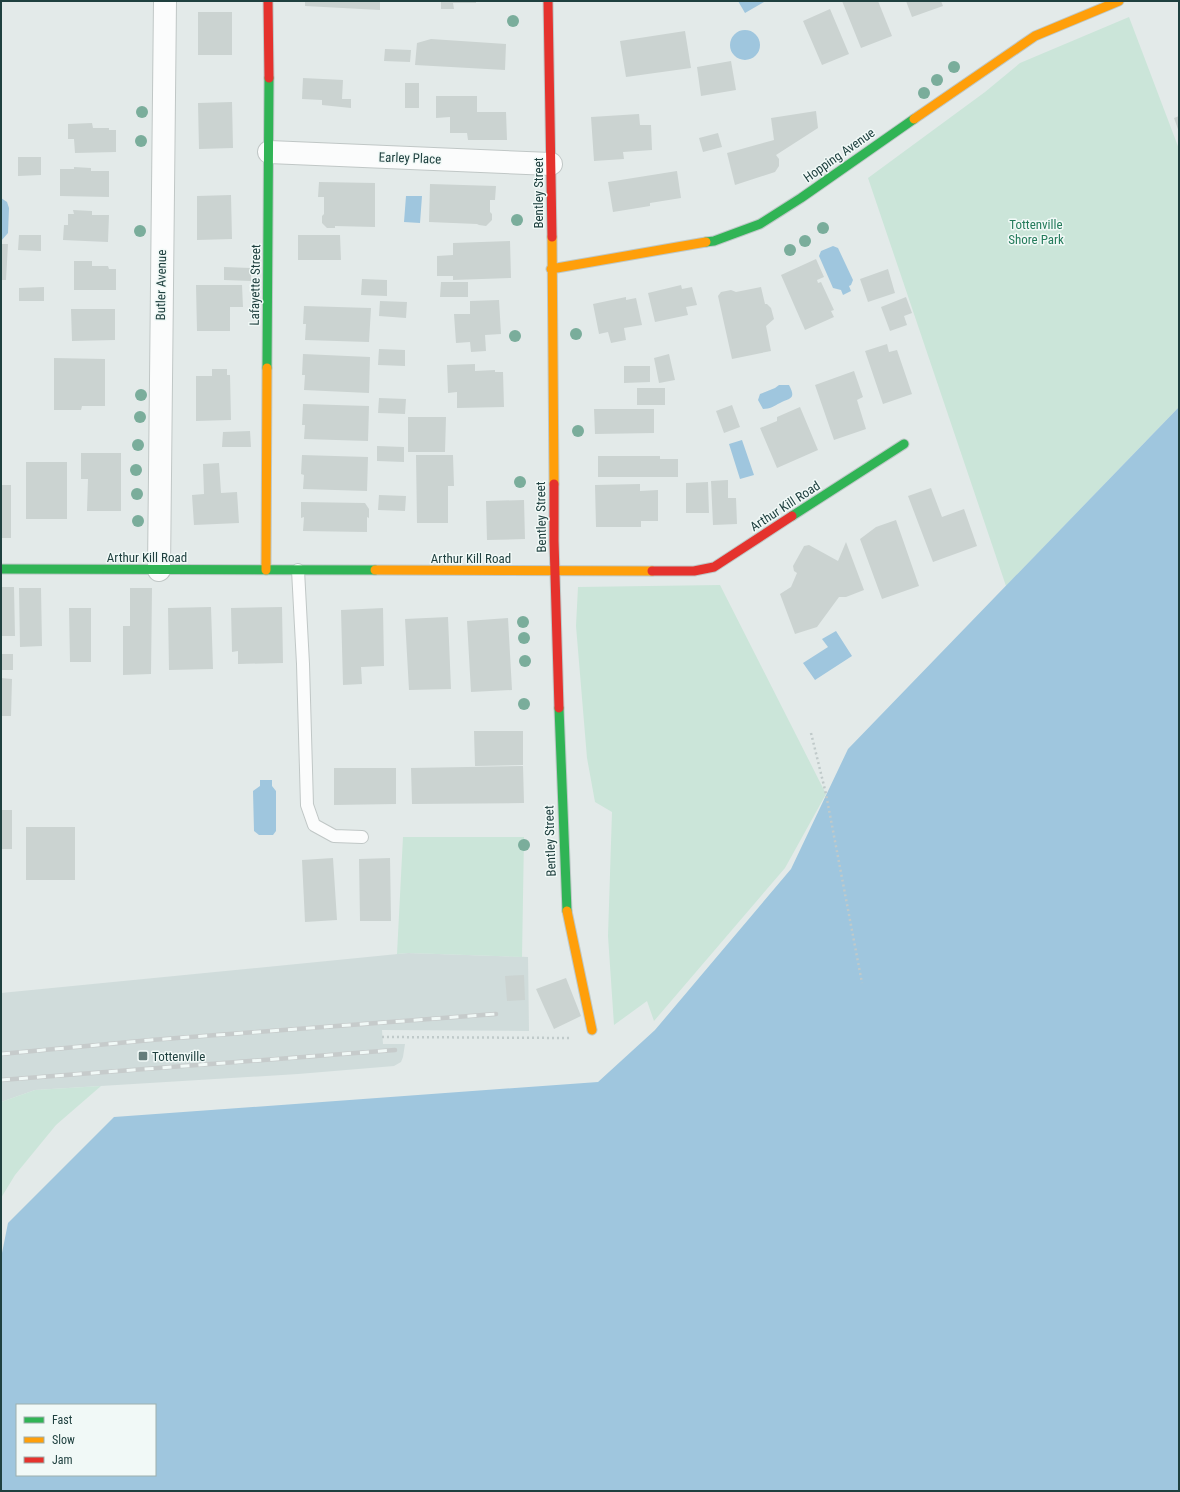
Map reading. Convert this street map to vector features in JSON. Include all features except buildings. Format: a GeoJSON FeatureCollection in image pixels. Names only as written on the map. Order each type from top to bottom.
{"type":"FeatureCollection","features":[{"type":"Feature","properties":{"kind":"street","name":"Butler Avenue"},"geometry":{"type":"LineString","coordinates":[[159,570],[165,1]]}},
{"type":"Feature","properties":{"kind":"street","name":"Lafayette Street"},"geometry":{"type":"LineString","coordinates":[[266,570],[269,152],[268,1]]}},
{"type":"Feature","properties":{"kind":"street","name":"Bentley Street"},"geometry":{"type":"LineString","coordinates":[[548,1],[555,572],[566,908],[592,1030]]}},
{"type":"Feature","properties":{"kind":"street","name":"Hopping Avenue"},"geometry":{"type":"LineString","coordinates":[[551,269],[714,241],[760,224],[801,198],[978,73],[1035,36],[1119,1]]}},
{"type":"Feature","properties":{"kind":"street","name":"Earley Place"},"geometry":{"type":"LineString","coordinates":[[269,152],[551,164]]}},
{"type":"Feature","properties":{"kind":"street","name":"Arthur Kill Road"},"geometry":{"type":"LineString","coordinates":[[1,569],[555,572],[694,571],[714,567],[904,444]]}},
{"type":"Feature","properties":{"kind":"lane"},"geometry":{"type":"LineString","coordinates":[[298,570],[303,664],[307,805],[314,825],[334,836],[362,837]]}},
{"type":"Feature","properties":{"kind":"path"},"geometry":{"type":"LineString","coordinates":[[810,733],[826,794],[862,983]]}},
{"type":"Feature","properties":{"kind":"path"},"geometry":{"type":"LineString","coordinates":[[382,1037],[575,1038],[592,1030]]}},
{"type":"Feature","properties":{"kind":"shaded area"},"geometry":{"type":"Polygon","coordinates":[[[408,953],[528,957],[529,1031],[382,1030],[383,1044],[405,1044],[401,1062],[394,1066],[298,1074],[35,1090],[1,1102],[1,993],[408,953]]]}},
{"type":"Feature","properties":{"kind":"green space","name":"Tottenville Shore Park"},"geometry":{"type":"Polygon","coordinates":[[[1129,17],[1179,149],[1179,407],[1006,586],[868,178],[985,92],[1020,63],[1129,17]]]}},
{"type":"Feature","properties":{"kind":"green space"},"geometry":{"type":"Polygon","coordinates":[[[720,585],[826,794],[785,868],[654,1021],[647,1001],[614,1025],[608,936],[612,812],[595,802],[587,758],[576,626],[578,587],[720,585]]]}},
{"type":"Feature","properties":{"kind":"green space"},"geometry":{"type":"Polygon","coordinates":[[[403,837],[524,837],[522,957],[408,953],[397,954],[403,837]]]}},
{"type":"Feature","properties":{"kind":"green space"},"geometry":{"type":"Polygon","coordinates":[[[101,1086],[56,1125],[15,1175],[1,1198],[1,1102],[35,1090],[101,1086]]]}},
{"type":"Feature","properties":{"kind":"water"},"geometry":{"type":"Polygon","coordinates":[[[738,1],[763,1],[764,2],[745,13],[738,1]]]}},
{"type":"Feature","properties":{"kind":"water"},"geometry":{"type":"Polygon","coordinates":[[[745,30],[756,34],[760,45],[756,56],[745,60],[734,56],[730,45],[734,34],[745,30]]]}},
{"type":"Feature","properties":{"kind":"water"},"geometry":{"type":"Polygon","coordinates":[[[406,196],[422,196],[420,223],[404,222],[406,196]]]}},
{"type":"Feature","properties":{"kind":"water"},"geometry":{"type":"Polygon","coordinates":[[[1,198],[7,202],[9,208],[8,233],[1,241],[1,198]]]}},
{"type":"Feature","properties":{"kind":"water"},"geometry":{"type":"Polygon","coordinates":[[[833,246],[838,248],[853,280],[849,286],[851,291],[843,295],[841,290],[833,288],[819,256],[821,251],[833,246]]]}},
{"type":"Feature","properties":{"kind":"water"},"geometry":{"type":"Polygon","coordinates":[[[779,385],[789,385],[792,393],[791,398],[772,407],[763,409],[758,400],[760,394],[779,385]]]}},
{"type":"Feature","properties":{"kind":"water"},"geometry":{"type":"Polygon","coordinates":[[[1179,407],[1179,1491],[1,1491],[1,1258],[8,1223],[114,1117],[598,1082],[655,1030],[791,869],[848,749],[1179,407]]]}},
{"type":"Feature","properties":{"kind":"water"},"geometry":{"type":"Polygon","coordinates":[[[742,440],[754,475],[740,479],[729,444],[742,440]]]}},
{"type":"Feature","properties":{"kind":"water"},"geometry":{"type":"Polygon","coordinates":[[[836,631],[852,656],[815,680],[803,663],[828,647],[822,639],[836,631]]]}},
{"type":"Feature","properties":{"kind":"water"},"geometry":{"type":"Polygon","coordinates":[[[260,780],[272,780],[272,786],[276,791],[276,831],[273,835],[259,835],[254,831],[253,791],[260,786],[260,780]]]}},
{"type":"Feature","properties":{"kind":"railway"},"geometry":{"type":"LineString","coordinates":[[1,1054],[151,1040],[496,1014]]}},
{"type":"Feature","properties":{"kind":"railway"},"geometry":{"type":"LineString","coordinates":[[1,1080],[395,1050]]}},
{"type":"Feature","properties":{"kind":"traffic: fast"},"geometry":{"type":"LineString","coordinates":[[267,368],[269,78]]}},
{"type":"Feature","properties":{"kind":"traffic: fast"},"geometry":{"type":"LineString","coordinates":[[706,242],[714,241],[760,224],[801,198],[914,119]]}},
{"type":"Feature","properties":{"kind":"traffic: fast"},"geometry":{"type":"LineString","coordinates":[[792,516],[904,444]]}},
{"type":"Feature","properties":{"kind":"traffic: fast"},"geometry":{"type":"LineString","coordinates":[[1,569],[375,570]]}},
{"type":"Feature","properties":{"kind":"traffic: fast"},"geometry":{"type":"LineString","coordinates":[[559,708],[567,911]]}},
{"type":"Feature","properties":{"kind":"traffic: slow"},"geometry":{"type":"LineString","coordinates":[[914,119],[1035,36],[1119,1]]}},
{"type":"Feature","properties":{"kind":"traffic: slow"},"geometry":{"type":"LineString","coordinates":[[552,237],[554,484]]}},
{"type":"Feature","properties":{"kind":"traffic: slow"},"geometry":{"type":"LineString","coordinates":[[551,269],[706,242]]}},
{"type":"Feature","properties":{"kind":"traffic: slow"},"geometry":{"type":"LineString","coordinates":[[266,570],[267,368]]}},
{"type":"Feature","properties":{"kind":"traffic: slow"},"geometry":{"type":"LineString","coordinates":[[375,570],[652,571]]}},
{"type":"Feature","properties":{"kind":"traffic: slow"},"geometry":{"type":"LineString","coordinates":[[567,911],[592,1030]]}},
{"type":"Feature","properties":{"kind":"traffic: jam"},"geometry":{"type":"LineString","coordinates":[[268,1],[269,78]]}},
{"type":"Feature","properties":{"kind":"traffic: jam"},"geometry":{"type":"LineString","coordinates":[[548,1],[552,237]]}},
{"type":"Feature","properties":{"kind":"traffic: jam"},"geometry":{"type":"LineString","coordinates":[[554,484],[554,541],[559,708]]}},
{"type":"Feature","properties":{"kind":"traffic: jam"},"geometry":{"type":"LineString","coordinates":[[652,571],[694,571],[714,567],[792,516]]}},
{"type":"Feature","properties":{"kind":"place","name":"Tottenville"},"geometry":{"type":"Point","coordinates":[143,1056]}}]}
